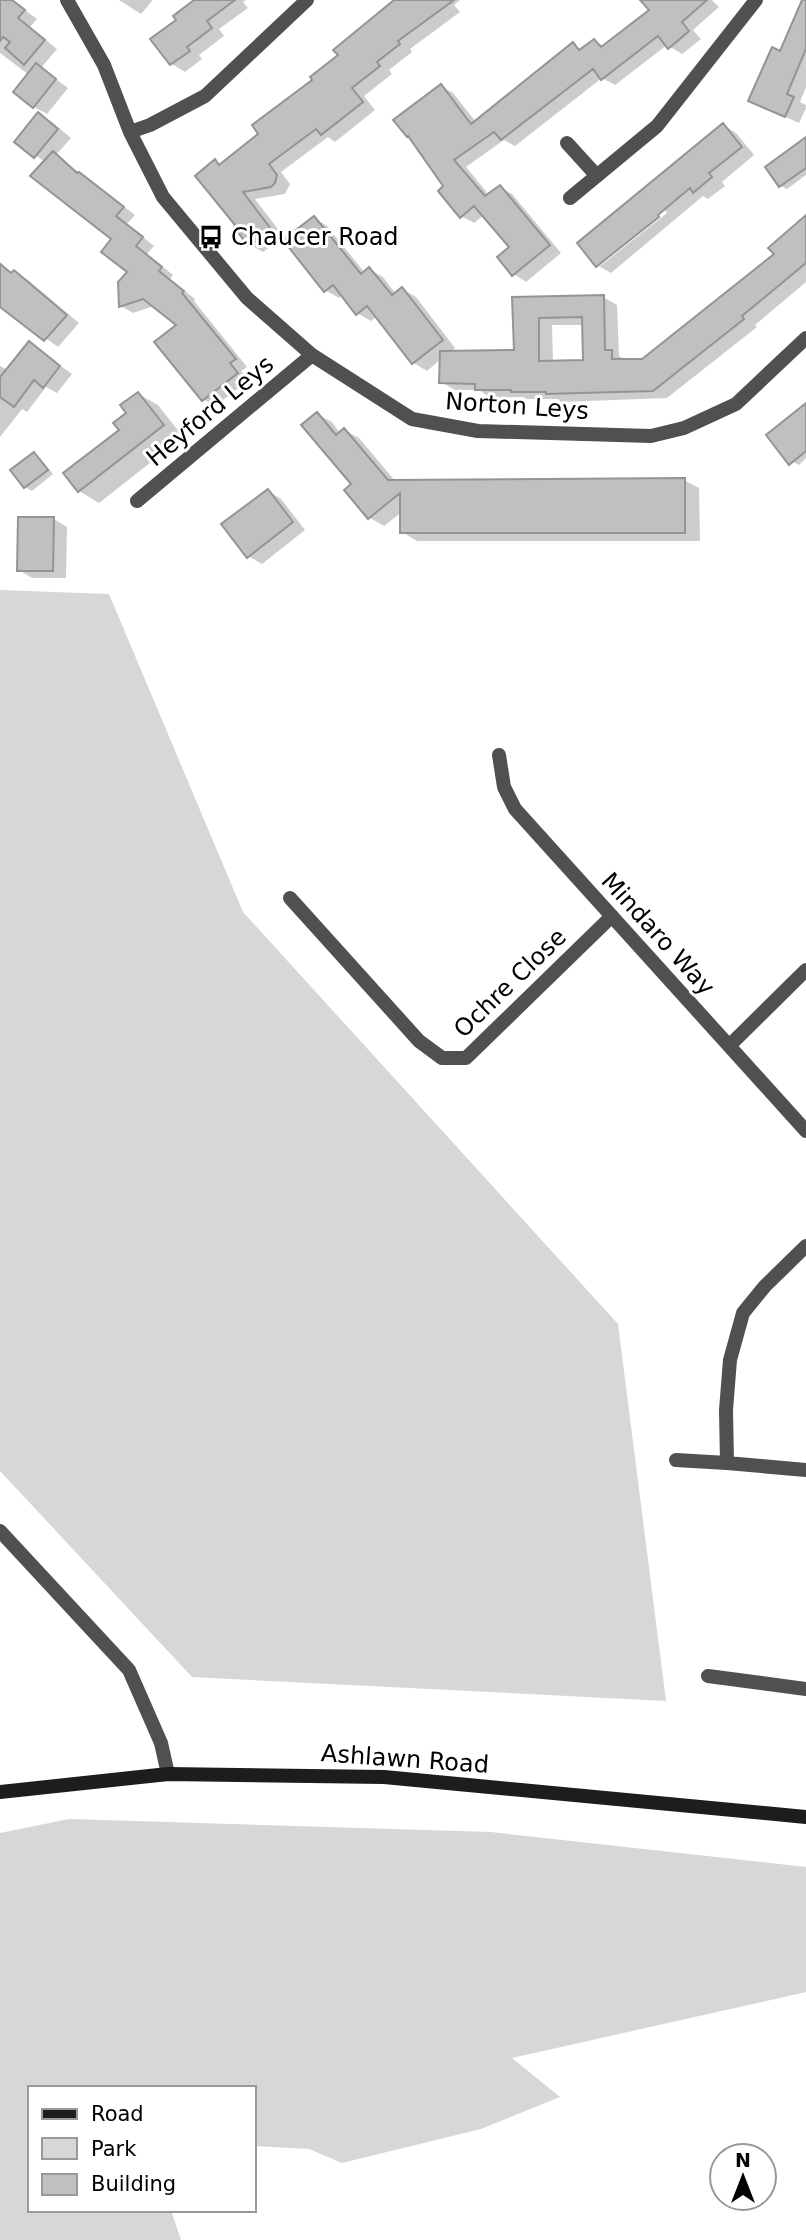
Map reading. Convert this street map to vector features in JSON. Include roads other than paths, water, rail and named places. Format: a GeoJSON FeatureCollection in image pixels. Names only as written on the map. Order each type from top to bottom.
{"type":"FeatureCollection","features":[{"type":"Feature","properties":{"kind":"main road","name":"Ashlawn Road"},"geometry":{"type":"LineString","coordinates":[[0,1792],[168,1774],[384,1777],[806,1817]]}},
{"type":"Feature","properties":{"kind":"street","name":"Norton Leys"},"geometry":{"type":"LineString","coordinates":[[67,0],[104,65],[130,132],[163,197],[247,298],[312,355],[412,419],[478,431],[651,436],[684,428],[736,404],[806,338]]}},
{"type":"Feature","properties":{"kind":"street"},"geometry":{"type":"LineString","coordinates":[[130,132],[150,125],[205,96],[307,0]]}},
{"type":"Feature","properties":{"kind":"street"},"geometry":{"type":"LineString","coordinates":[[570,198],[657,126],[756,0]]}},
{"type":"Feature","properties":{"kind":"street"},"geometry":{"type":"LineString","coordinates":[[567,143],[597,176]]}},
{"type":"Feature","properties":{"kind":"street","name":"Heyford Leys"},"geometry":{"type":"LineString","coordinates":[[137,501],[312,355]]}},
{"type":"Feature","properties":{"kind":"street","name":"Mindaro Way"},"geometry":{"type":"LineString","coordinates":[[499,755],[504,787],[515,809],[806,1131]]}},
{"type":"Feature","properties":{"kind":"street","name":"Ochre Close"},"geometry":{"type":"LineString","coordinates":[[289,898],[419,1041],[442,1058],[466,1058],[612,916]]}},
{"type":"Feature","properties":{"kind":"street"},"geometry":{"type":"LineString","coordinates":[[729,1046],[806,970]]}},
{"type":"Feature","properties":{"kind":"street"},"geometry":{"type":"LineString","coordinates":[[727,1463],[726,1410],[730,1360],[743,1313],[765,1286],[806,1246]]}},
{"type":"Feature","properties":{"kind":"street"},"geometry":{"type":"LineString","coordinates":[[676,1460],[806,1470]]}},
{"type":"Feature","properties":{"kind":"street"},"geometry":{"type":"LineString","coordinates":[[0,1531],[129,1670],[161,1743],[168,1774]]}},
{"type":"Feature","properties":{"kind":"street"},"geometry":{"type":"LineString","coordinates":[[708,1676],[806,1689]]}},
{"type":"Feature","properties":{"kind":"place","name":"Chaucer Road"},"geometry":{"type":"Point","coordinates":[211,237]}}]}
